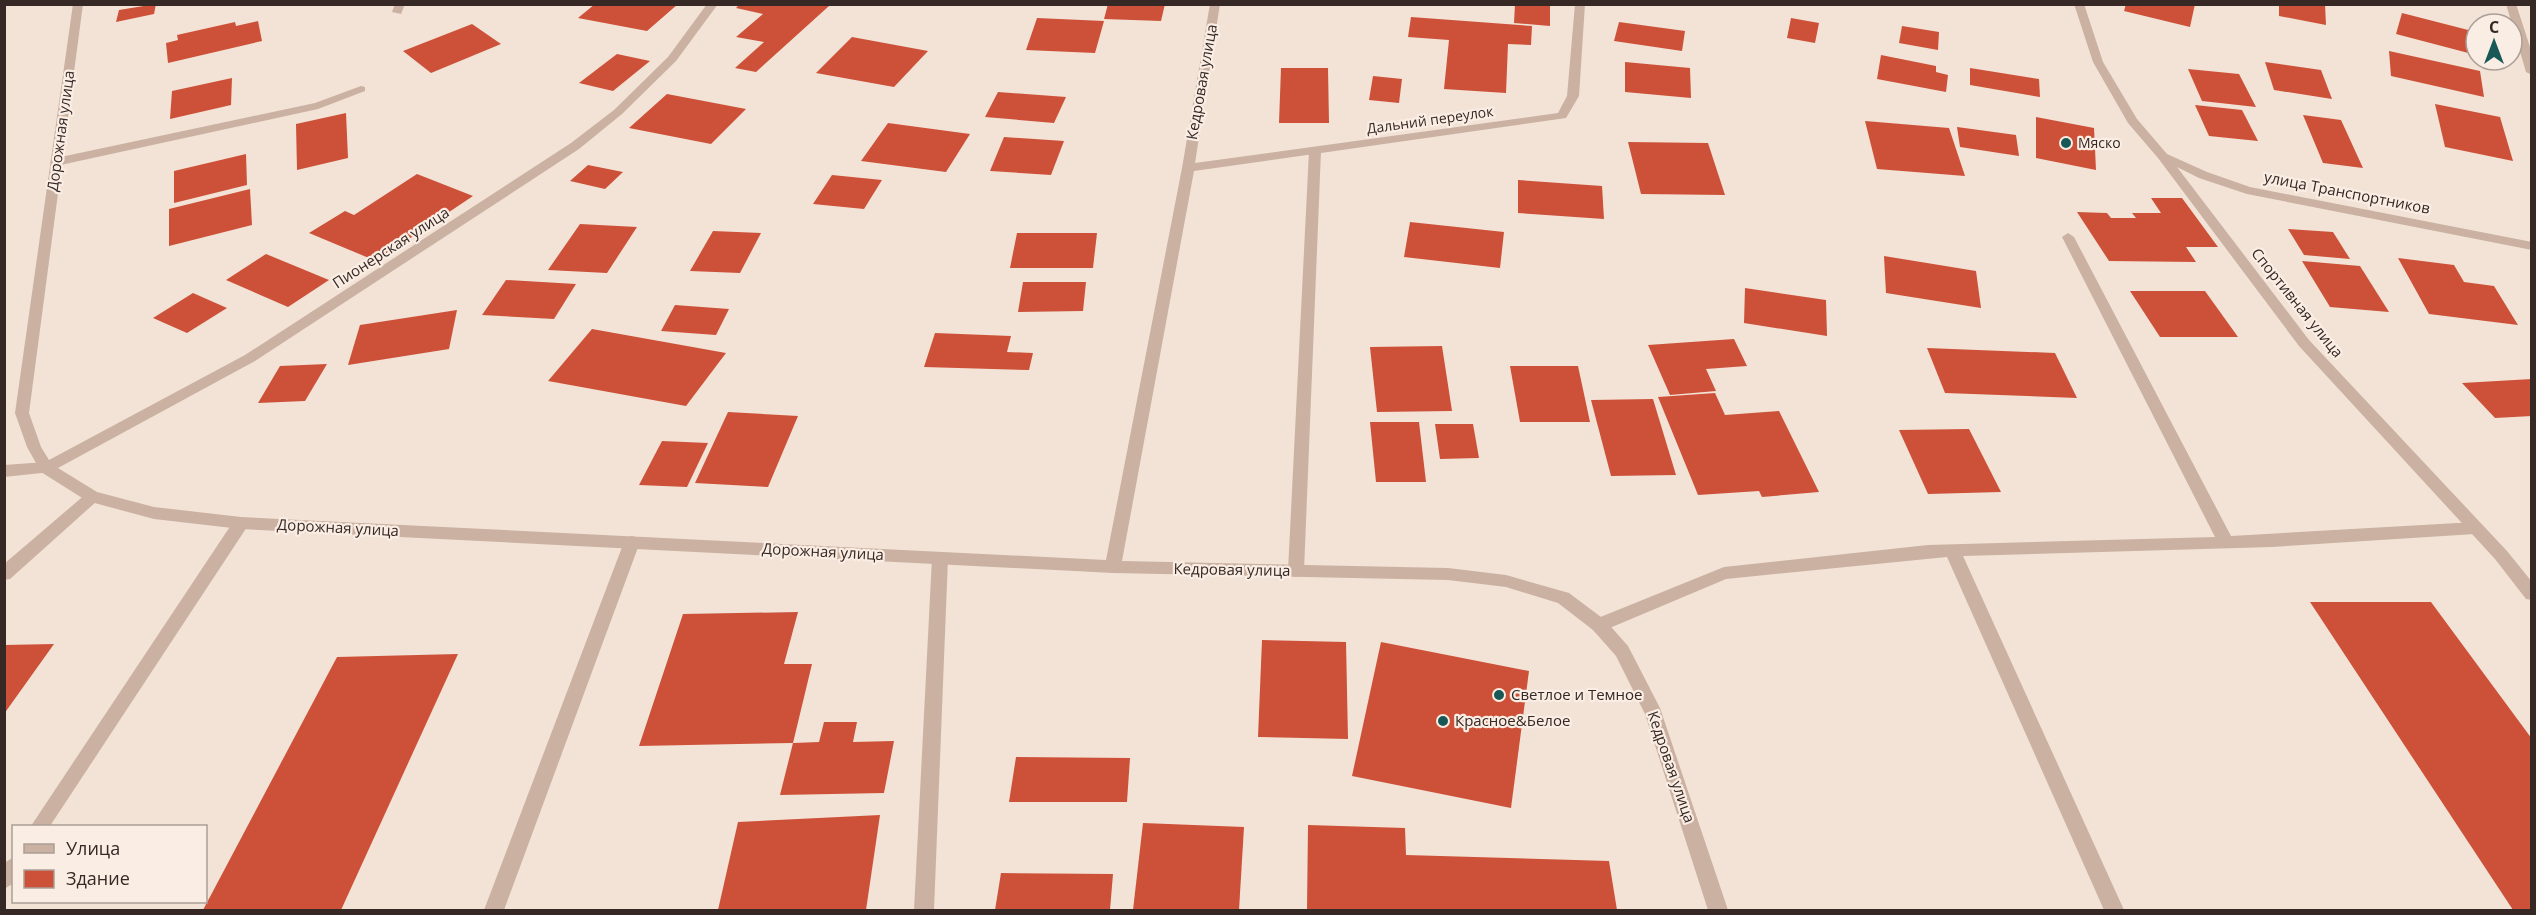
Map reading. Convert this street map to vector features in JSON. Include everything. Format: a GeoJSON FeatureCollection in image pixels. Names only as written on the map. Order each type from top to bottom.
{"type":"FeatureCollection","features":[{"type":"Feature","properties":{"kind":"street","name":"Дорожная улица"},"geometry":{"type":"LineString","coordinates":[[78,4],[22,413],[34,447],[46,468],[92,497],[154,513],[241,523],[1113,567]]}},
{"type":"Feature","properties":{"kind":"street","name":"Пионерская улица"},"geometry":{"type":"LineString","coordinates":[[46,468],[250,358],[575,146],[618,112],[672,59],[713,4]]}},
{"type":"Feature","properties":{"kind":"street","name":"Кедровая улица"},"geometry":{"type":"LineString","coordinates":[[1215,4],[1188,168],[1113,567],[1448,574],[1506,581],[1563,598],[1599,625],[1622,651],[1654,713],[1718,910]]}},
{"type":"Feature","properties":{"kind":"street","name":"Дальний переулок"},"geometry":{"type":"LineString","coordinates":[[1188,168],[1562,116],[1573,96],[1580,4]]}},
{"type":"Feature","properties":{"kind":"street","name":"Спортивная улица"},"geometry":{"type":"LineString","coordinates":[[2079,4],[2098,62],[2132,121],[2162,155],[2304,343],[2475,528],[2532,594]]}},
{"type":"Feature","properties":{"kind":"street"},"geometry":{"type":"LineString","coordinates":[[2511,4],[2532,72]]}},
{"type":"Feature","properties":{"kind":"street"},"geometry":{"type":"LineString","coordinates":[[56,162],[318,106],[361,89]]}},
{"type":"Feature","properties":{"kind":"street"},"geometry":{"type":"LineString","coordinates":[[1296,571],[1315,151]]}},
{"type":"Feature","properties":{"kind":"street","name":"улица Транспортников"},"geometry":{"type":"LineString","coordinates":[[2162,155],[2203,175],[2247,190],[2532,246]]}},
{"type":"Feature","properties":{"kind":"street"},"geometry":{"type":"LineString","coordinates":[[2068,237],[2226,542]]}},
{"type":"Feature","properties":{"kind":"street"},"geometry":{"type":"LineString","coordinates":[[4,471],[46,468]]}},
{"type":"Feature","properties":{"kind":"street"},"geometry":{"type":"LineString","coordinates":[[4,574],[92,497]]}},
{"type":"Feature","properties":{"kind":"street"},"geometry":{"type":"LineString","coordinates":[[41,825],[241,523]]}},
{"type":"Feature","properties":{"kind":"street"},"geometry":{"type":"LineString","coordinates":[[1599,625],[1724,573],[1952,550],[2226,542],[2475,528]]}},
{"type":"Feature","properties":{"kind":"street"},"geometry":{"type":"LineString","coordinates":[[494,910],[632,542]]}},
{"type":"Feature","properties":{"kind":"street"},"geometry":{"type":"LineString","coordinates":[[1952,550],[2114,910]]}},
{"type":"Feature","properties":{"kind":"street"},"geometry":{"type":"LineString","coordinates":[[924,910],[940,558]]}},
{"type":"Feature","properties":{"kind":"building"},"geometry":{"type":"Polygon","coordinates":[[[156,4],[154,14],[116,22],[119,10],[156,4]]]}},
{"type":"Feature","properties":{"kind":"building"},"geometry":{"type":"Polygon","coordinates":[[[595,4],[678,4],[647,31],[578,18],[595,4]]]}},
{"type":"Feature","properties":{"kind":"building"},"geometry":{"type":"Polygon","coordinates":[[[740,4],[822,4],[829,6],[756,72],[735,68],[764,42],[736,37],[763,14],[736,8],[740,4]]]}},
{"type":"Feature","properties":{"kind":"building"},"geometry":{"type":"Polygon","coordinates":[[[1108,4],[1165,4],[1161,21],[1104,19],[1108,4]]]}},
{"type":"Feature","properties":{"kind":"building"},"geometry":{"type":"Polygon","coordinates":[[[1515,4],[1550,4],[1550,26],[1514,23],[1515,4]]]}},
{"type":"Feature","properties":{"kind":"building"},"geometry":{"type":"Polygon","coordinates":[[[2126,4],[2195,4],[2190,27],[2124,11],[2126,4]]]}},
{"type":"Feature","properties":{"kind":"building"},"geometry":{"type":"Polygon","coordinates":[[[2279,4],[2325,4],[2326,25],[2279,16],[2279,4]]]}},
{"type":"Feature","properties":{"kind":"building"},"geometry":{"type":"Polygon","coordinates":[[[2402,13],[2464,29],[2464,52],[2396,34],[2402,13]]]}},
{"type":"Feature","properties":{"kind":"building"},"geometry":{"type":"Polygon","coordinates":[[[1411,17],[1532,26],[1531,45],[1508,44],[1506,93],[1444,89],[1449,40],[1408,37],[1411,17]]]}},
{"type":"Feature","properties":{"kind":"building"},"geometry":{"type":"Polygon","coordinates":[[[1037,18],[1104,21],[1095,53],[1026,50],[1037,18]]]}},
{"type":"Feature","properties":{"kind":"building"},"geometry":{"type":"Polygon","coordinates":[[[1791,18],[1819,23],[1815,43],[1787,38],[1791,18]]]}},
{"type":"Feature","properties":{"kind":"building"},"geometry":{"type":"Polygon","coordinates":[[[258,21],[262,41],[168,63],[166,43],[178,40],[177,35],[235,22],[236,26],[258,21]]]}},
{"type":"Feature","properties":{"kind":"building"},"geometry":{"type":"Polygon","coordinates":[[[1619,22],[1685,31],[1682,51],[1614,41],[1619,22]]]}},
{"type":"Feature","properties":{"kind":"building"},"geometry":{"type":"Polygon","coordinates":[[[472,24],[501,44],[431,73],[403,51],[472,24]]]}},
{"type":"Feature","properties":{"kind":"building"},"geometry":{"type":"Polygon","coordinates":[[[1902,26],[1939,32],[1938,50],[1899,43],[1902,26]]]}},
{"type":"Feature","properties":{"kind":"building"},"geometry":{"type":"Polygon","coordinates":[[[852,37],[928,51],[894,87],[816,73],[852,37]]]}},
{"type":"Feature","properties":{"kind":"building"},"geometry":{"type":"Polygon","coordinates":[[[2389,51],[2464,67],[2464,72],[2480,72],[2484,97],[2391,76],[2389,51]]]}},
{"type":"Feature","properties":{"kind":"building"},"geometry":{"type":"Polygon","coordinates":[[[617,54],[650,61],[613,91],[579,83],[617,54]]]}},
{"type":"Feature","properties":{"kind":"building"},"geometry":{"type":"Polygon","coordinates":[[[1881,55],[1936,66],[1936,72],[1948,75],[1946,92],[1877,79],[1881,55]]]}},
{"type":"Feature","properties":{"kind":"building"},"geometry":{"type":"Polygon","coordinates":[[[1625,62],[1690,68],[1691,98],[1625,92],[1625,62]]]}},
{"type":"Feature","properties":{"kind":"building"},"geometry":{"type":"Polygon","coordinates":[[[2265,62],[2321,70],[2332,99],[2274,90],[2265,62]]]}},
{"type":"Feature","properties":{"kind":"building"},"geometry":{"type":"Polygon","coordinates":[[[1281,68],[1328,68],[1329,123],[1279,123],[1281,68]]]}},
{"type":"Feature","properties":{"kind":"building"},"geometry":{"type":"Polygon","coordinates":[[[1970,68],[2039,79],[2040,97],[1970,85],[1970,68]]]}},
{"type":"Feature","properties":{"kind":"building"},"geometry":{"type":"Polygon","coordinates":[[[2188,69],[2239,74],[2256,107],[2202,101],[2188,69]]]}},
{"type":"Feature","properties":{"kind":"building"},"geometry":{"type":"Polygon","coordinates":[[[1373,76],[1402,79],[1399,103],[1369,100],[1373,76]]]}},
{"type":"Feature","properties":{"kind":"building"},"geometry":{"type":"Polygon","coordinates":[[[232,78],[231,105],[170,119],[172,91],[232,78]]]}},
{"type":"Feature","properties":{"kind":"building"},"geometry":{"type":"Polygon","coordinates":[[[998,92],[1066,97],[1054,123],[985,117],[998,92]]]}},
{"type":"Feature","properties":{"kind":"building"},"geometry":{"type":"Polygon","coordinates":[[[667,94],[746,109],[711,144],[629,128],[667,94]]]}},
{"type":"Feature","properties":{"kind":"building"},"geometry":{"type":"Polygon","coordinates":[[[2435,104],[2500,117],[2513,161],[2445,147],[2435,104]]]}},
{"type":"Feature","properties":{"kind":"building"},"geometry":{"type":"Polygon","coordinates":[[[2195,105],[2242,110],[2258,141],[2209,136],[2195,105]]]}},
{"type":"Feature","properties":{"kind":"building"},"geometry":{"type":"Polygon","coordinates":[[[346,113],[348,158],[297,170],[296,124],[346,113]]]}},
{"type":"Feature","properties":{"kind":"building"},"geometry":{"type":"Polygon","coordinates":[[[2303,115],[2341,120],[2363,168],[2323,163],[2303,115]]]}},
{"type":"Feature","properties":{"kind":"building","name":"Мяско"},"geometry":{"type":"Polygon","coordinates":[[[2036,117],[2094,128],[2096,170],[2036,158],[2036,117]]]}},
{"type":"Feature","properties":{"kind":"building"},"geometry":{"type":"Polygon","coordinates":[[[1865,121],[1949,128],[1965,176],[1877,169],[1865,121]]]}},
{"type":"Feature","properties":{"kind":"building"},"geometry":{"type":"Polygon","coordinates":[[[888,123],[970,134],[946,172],[861,161],[888,123]]]}},
{"type":"Feature","properties":{"kind":"building"},"geometry":{"type":"Polygon","coordinates":[[[1957,127],[2016,135],[2019,156],[1960,147],[1957,127]]]}},
{"type":"Feature","properties":{"kind":"building"},"geometry":{"type":"Polygon","coordinates":[[[1004,137],[1064,141],[1051,175],[990,171],[1004,137]]]}},
{"type":"Feature","properties":{"kind":"building"},"geometry":{"type":"Polygon","coordinates":[[[1628,142],[1708,143],[1725,195],[1641,194],[1628,142]]]}},
{"type":"Feature","properties":{"kind":"building"},"geometry":{"type":"Polygon","coordinates":[[[246,154],[247,185],[174,203],[174,171],[246,154]]]}},
{"type":"Feature","properties":{"kind":"building"},"geometry":{"type":"Polygon","coordinates":[[[588,165],[623,172],[605,189],[570,181],[588,165]]]}},
{"type":"Feature","properties":{"kind":"building"},"geometry":{"type":"Polygon","coordinates":[[[417,174],[473,196],[376,261],[309,233],[345,211],[354,215],[417,174]]]}},
{"type":"Feature","properties":{"kind":"building"},"geometry":{"type":"Polygon","coordinates":[[[832,175],[882,180],[864,209],[813,204],[832,175]]]}},
{"type":"Feature","properties":{"kind":"building"},"geometry":{"type":"Polygon","coordinates":[[[1518,180],[1602,186],[1604,219],[1518,213],[1518,180]]]}},
{"type":"Feature","properties":{"kind":"building"},"geometry":{"type":"Polygon","coordinates":[[[250,189],[252,225],[169,246],[169,209],[250,189]]]}},
{"type":"Feature","properties":{"kind":"building"},"geometry":{"type":"Polygon","coordinates":[[[2151,198],[2182,198],[2218,247],[2186,247],[2196,262],[2109,261],[2077,212],[2107,213],[2111,218],[2136,218],[2132,213],[2161,213],[2151,198]]]}},
{"type":"Feature","properties":{"kind":"building"},"geometry":{"type":"Polygon","coordinates":[[[1410,222],[1504,232],[1500,268],[1404,257],[1410,222]]]}},
{"type":"Feature","properties":{"kind":"building"},"geometry":{"type":"Polygon","coordinates":[[[580,224],[637,227],[607,273],[548,270],[580,224]]]}},
{"type":"Feature","properties":{"kind":"building"},"geometry":{"type":"Polygon","coordinates":[[[2288,229],[2333,232],[2350,259],[2304,255],[2288,229]]]}},
{"type":"Feature","properties":{"kind":"building"},"geometry":{"type":"Polygon","coordinates":[[[713,231],[761,233],[740,273],[690,271],[713,231]]]}},
{"type":"Feature","properties":{"kind":"building"},"geometry":{"type":"Polygon","coordinates":[[[1017,233],[1097,233],[1093,268],[1010,268],[1017,233]]]}},
{"type":"Feature","properties":{"kind":"building"},"geometry":{"type":"Polygon","coordinates":[[[266,254],[329,280],[288,307],[226,280],[266,254]]]}},
{"type":"Feature","properties":{"kind":"building"},"geometry":{"type":"Polygon","coordinates":[[[1884,256],[1976,271],[1981,308],[1886,293],[1884,256]]]}},
{"type":"Feature","properties":{"kind":"building"},"geometry":{"type":"Polygon","coordinates":[[[2398,258],[2454,265],[2464,282],[2494,286],[2518,325],[2429,314],[2398,258]]]}},
{"type":"Feature","properties":{"kind":"building"},"geometry":{"type":"Polygon","coordinates":[[[2302,261],[2360,266],[2389,312],[2330,307],[2302,261]]]}},
{"type":"Feature","properties":{"kind":"building"},"geometry":{"type":"Polygon","coordinates":[[[506,280],[576,284],[554,319],[482,315],[506,280]]]}},
{"type":"Feature","properties":{"kind":"building"},"geometry":{"type":"Polygon","coordinates":[[[1023,282],[1086,282],[1083,311],[1018,312],[1023,282]]]}},
{"type":"Feature","properties":{"kind":"building"},"geometry":{"type":"Polygon","coordinates":[[[1745,288],[1826,300],[1827,336],[1744,323],[1745,288]]]}},
{"type":"Feature","properties":{"kind":"building"},"geometry":{"type":"Polygon","coordinates":[[[2130,291],[2205,291],[2238,337],[2160,337],[2130,291]]]}},
{"type":"Feature","properties":{"kind":"building"},"geometry":{"type":"Polygon","coordinates":[[[193,293],[227,308],[187,333],[153,318],[193,293]]]}},
{"type":"Feature","properties":{"kind":"building"},"geometry":{"type":"Polygon","coordinates":[[[675,305],[729,309],[716,335],[661,331],[675,305]]]}},
{"type":"Feature","properties":{"kind":"building"},"geometry":{"type":"Polygon","coordinates":[[[457,310],[449,349],[348,365],[360,325],[457,310]]]}},
{"type":"Feature","properties":{"kind":"building"},"geometry":{"type":"Polygon","coordinates":[[[592,329],[726,353],[686,406],[548,381],[592,329]]]}},
{"type":"Feature","properties":{"kind":"building"},"geometry":{"type":"Polygon","coordinates":[[[935,333],[1011,336],[1007,352],[1033,353],[1029,370],[924,367],[935,333]]]}},
{"type":"Feature","properties":{"kind":"building"},"geometry":{"type":"Polygon","coordinates":[[[1734,339],[1747,366],[1706,369],[1716,391],[1670,395],[1648,345],[1734,339]]]}},
{"type":"Feature","properties":{"kind":"building"},"geometry":{"type":"Polygon","coordinates":[[[1442,346],[1452,411],[1377,412],[1370,347],[1442,346]]]}},
{"type":"Feature","properties":{"kind":"building"},"geometry":{"type":"Polygon","coordinates":[[[1927,348],[2055,353],[2077,398],[1945,393],[1927,348]]]}},
{"type":"Feature","properties":{"kind":"building"},"geometry":{"type":"Polygon","coordinates":[[[327,364],[305,401],[258,403],[280,366],[327,364]]]}},
{"type":"Feature","properties":{"kind":"building"},"geometry":{"type":"Polygon","coordinates":[[[1510,366],[1578,366],[1590,422],[1520,422],[1510,366]]]}},
{"type":"Feature","properties":{"kind":"building"},"geometry":{"type":"Polygon","coordinates":[[[2532,379],[2532,416],[2495,418],[2462,383],[2532,379]]]}},
{"type":"Feature","properties":{"kind":"building"},"geometry":{"type":"Polygon","coordinates":[[[1715,393],[1725,415],[1779,411],[1819,492],[1762,497],[1759,491],[1698,495],[1658,397],[1715,393]]]}},
{"type":"Feature","properties":{"kind":"building"},"geometry":{"type":"Polygon","coordinates":[[[1653,399],[1676,475],[1611,476],[1591,400],[1653,399]]]}},
{"type":"Feature","properties":{"kind":"building"},"geometry":{"type":"Polygon","coordinates":[[[728,412],[798,416],[768,487],[695,483],[728,412]]]}},
{"type":"Feature","properties":{"kind":"building"},"geometry":{"type":"Polygon","coordinates":[[[1370,422],[1419,422],[1426,482],[1376,482],[1370,422]]]}},
{"type":"Feature","properties":{"kind":"building"},"geometry":{"type":"Polygon","coordinates":[[[1435,424],[1473,424],[1479,458],[1440,459],[1435,424]]]}},
{"type":"Feature","properties":{"kind":"building"},"geometry":{"type":"Polygon","coordinates":[[[1969,429],[2001,492],[1928,494],[1899,430],[1969,429]]]}},
{"type":"Feature","properties":{"kind":"building"},"geometry":{"type":"Polygon","coordinates":[[[662,441],[708,443],[687,487],[639,485],[662,441]]]}},
{"type":"Feature","properties":{"kind":"building"},"geometry":{"type":"Polygon","coordinates":[[[2310,602],[2431,602],[2532,739],[2532,910],[2513,910],[2310,602]]]}},
{"type":"Feature","properties":{"kind":"building"},"geometry":{"type":"Polygon","coordinates":[[[798,612],[784,664],[812,664],[793,743],[639,746],[683,614],[798,612]]]}},
{"type":"Feature","properties":{"kind":"building"},"geometry":{"type":"Polygon","coordinates":[[[1262,640],[1346,642],[1348,739],[1258,737],[1262,640]]]}},
{"type":"Feature","properties":{"kind":"building"},"geometry":{"type":"Polygon","coordinates":[[[1381,642],[1529,671],[1511,808],[1352,776],[1381,642]]]}},
{"type":"Feature","properties":{"kind":"building"},"geometry":{"type":"Polygon","coordinates":[[[54,644],[4,714],[4,645],[54,644]]]}},
{"type":"Feature","properties":{"kind":"building"},"geometry":{"type":"Polygon","coordinates":[[[458,654],[341,910],[203,910],[207,903],[337,657],[458,654]]]}},
{"type":"Feature","properties":{"kind":"building"},"geometry":{"type":"Polygon","coordinates":[[[824,722],[857,722],[853,742],[894,741],[884,793],[780,795],[793,743],[819,742],[824,722]]]}},
{"type":"Feature","properties":{"kind":"building"},"geometry":{"type":"Polygon","coordinates":[[[1016,757],[1130,758],[1127,802],[1009,802],[1016,757]]]}},
{"type":"Feature","properties":{"kind":"building"},"geometry":{"type":"Polygon","coordinates":[[[880,815],[866,910],[718,910],[738,822],[880,815]]]}},
{"type":"Feature","properties":{"kind":"building"},"geometry":{"type":"Polygon","coordinates":[[[1143,823],[1244,827],[1239,910],[1133,910],[1143,823]]]}},
{"type":"Feature","properties":{"kind":"building"},"geometry":{"type":"Polygon","coordinates":[[[1308,825],[1405,828],[1406,855],[1609,861],[1617,910],[1307,910],[1308,825]]]}},
{"type":"Feature","properties":{"kind":"building"},"geometry":{"type":"Polygon","coordinates":[[[1001,873],[1113,874],[1110,910],[995,910],[1001,873]]]}},
{"type":"Feature","properties":{"kind":"place","name":"Мяско"},"geometry":{"type":"Point","coordinates":[2066,143]}},
{"type":"Feature","properties":{"kind":"place","name":"Светлое и Темное"},"geometry":{"type":"Point","coordinates":[1499,695]}},
{"type":"Feature","properties":{"kind":"place","name":"Красное&Белое"},"geometry":{"type":"Point","coordinates":[1443,721]}}]}
